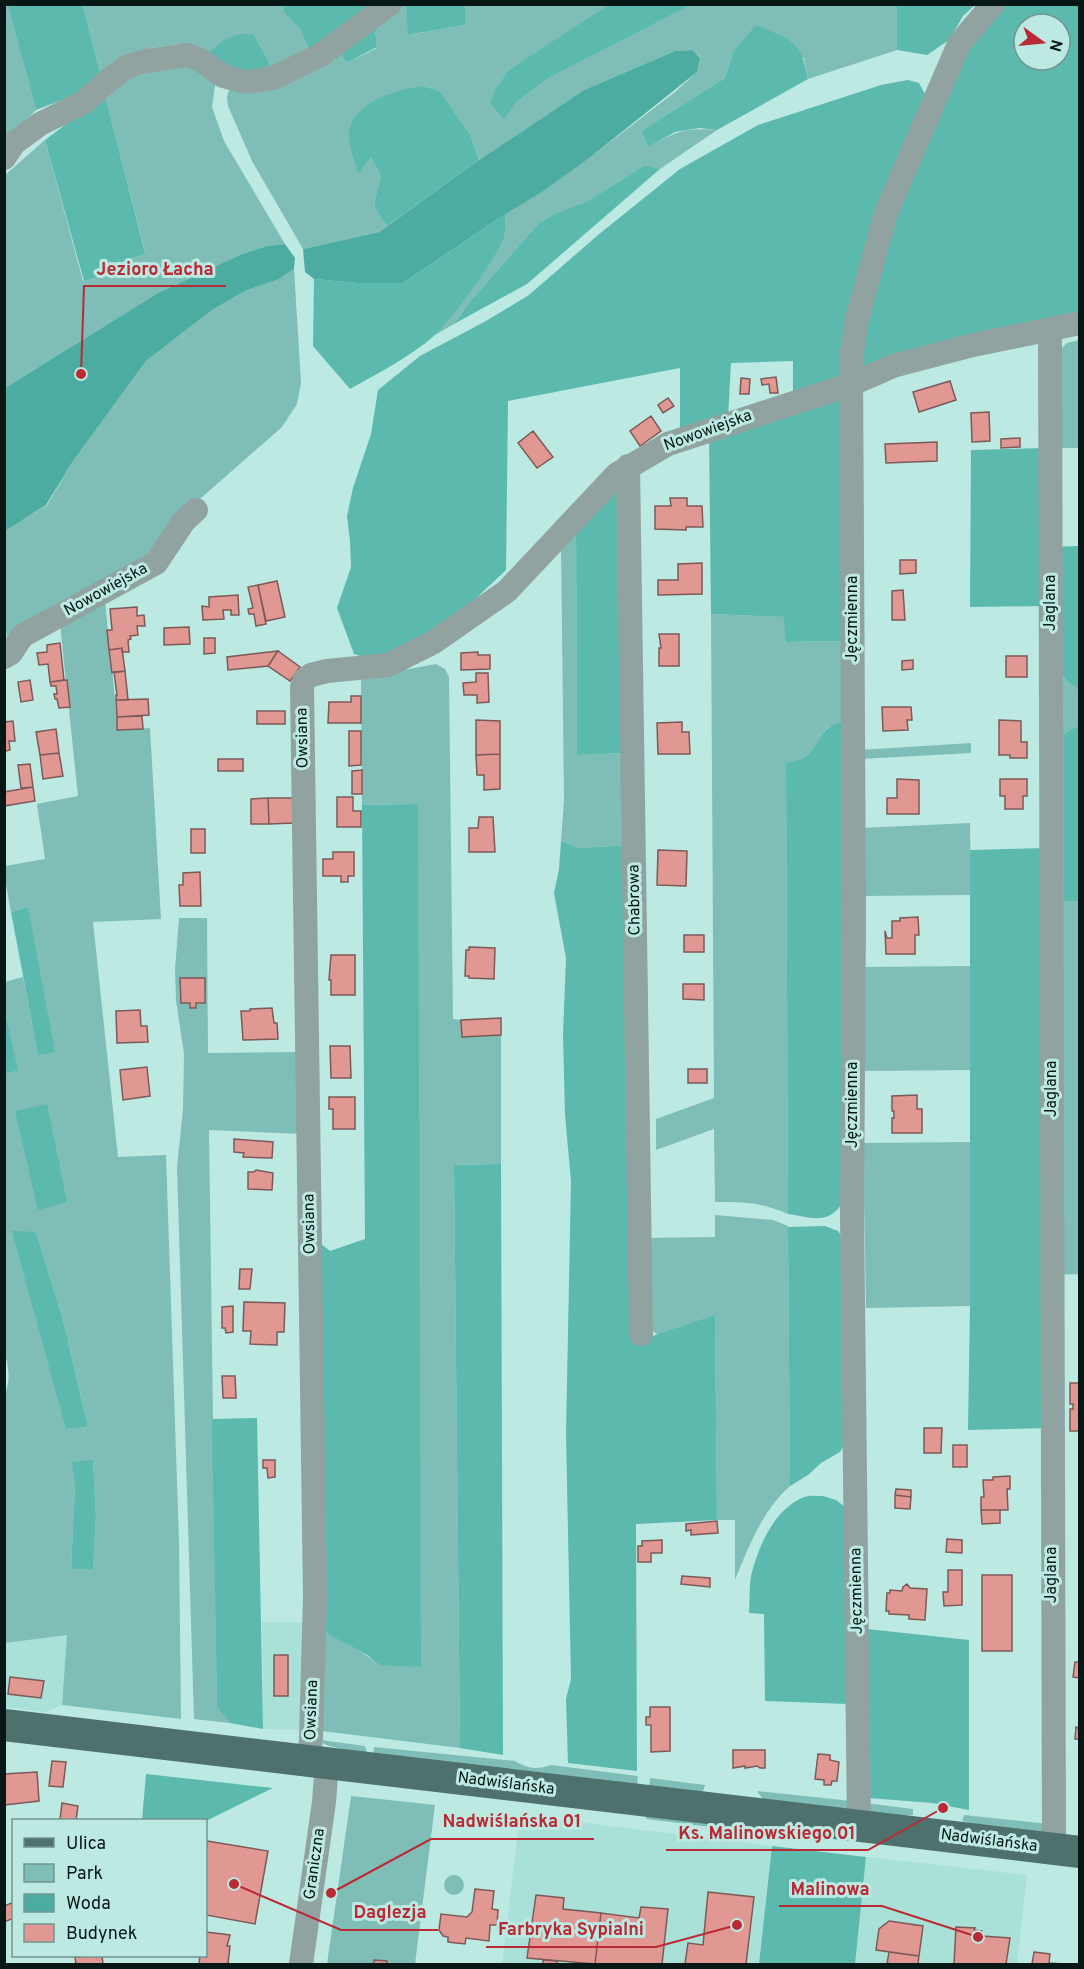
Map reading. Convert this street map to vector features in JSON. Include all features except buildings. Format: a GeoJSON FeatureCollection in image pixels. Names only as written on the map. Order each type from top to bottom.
{"type":"FeatureCollection","features":[{"type":"Feature","properties":{"kind":"main road","name":"Nadwiślańska"},"geometry":{"type":"LineString","coordinates":[[4,1725],[1067,1851]]}},
{"type":"Feature","properties":{"kind":"street"},"geometry":{"type":"LineString","coordinates":[[4,158],[14,143],[40,124],[84,102],[128,66],[188,55],[202,61],[223,76],[246,82],[273,78],[318,57],[390,4]]}},
{"type":"Feature","properties":{"kind":"street","name":"Jęczmienna"},"geometry":{"type":"LineString","coordinates":[[859,1826],[852,1214],[854,929],[851,358],[857,319],[886,213],[958,44],[993,4]]}},
{"type":"Feature","properties":{"kind":"street","name":"Nowowiejska"},"geometry":{"type":"LineString","coordinates":[[302,687],[303,680],[311,675],[388,664],[434,642],[507,591],[628,466],[677,440],[852,384],[893,366],[973,345],[1080,323]]}},
{"type":"Feature","properties":{"kind":"street","name":"Jaglana"},"geometry":{"type":"LineString","coordinates":[[1050,330],[1067,1851]]}},
{"type":"Feature","properties":{"kind":"street","name":"Chabrowa"},"geometry":{"type":"LineString","coordinates":[[628,466],[640,1334]]}},
{"type":"Feature","properties":{"kind":"street","name":"Nowowiejska"},"geometry":{"type":"LineString","coordinates":[[4,657],[11,653],[22,636],[156,562],[184,521],[196,510]]}},
{"type":"Feature","properties":{"kind":"street","name":"Owsiana"},"geometry":{"type":"LineString","coordinates":[[302,687],[315,1597],[312,1738],[318,1762]]}},
{"type":"Feature","properties":{"kind":"street","name":"Graniczna"},"geometry":{"type":"LineString","coordinates":[[301,1965],[324,1802],[318,1762]]}},
{"type":"Feature","properties":{"kind":"shaded area"},"geometry":{"type":"Polygon","coordinates":[[[371,4],[310,52],[300,29],[284,12],[284,5],[371,4]]]}},
{"type":"Feature","properties":{"kind":"shaded area"},"geometry":{"type":"Polygon","coordinates":[[[610,4],[691,5],[547,79],[515,103],[504,119],[490,103],[495,90],[510,69],[610,4]]]}},
{"type":"Feature","properties":{"kind":"shaded area"},"geometry":{"type":"Polygon","coordinates":[[[8,5],[83,5],[101,77],[82,92],[36,110],[8,5]]]}},
{"type":"Feature","properties":{"kind":"shaded area"},"geometry":{"type":"Polygon","coordinates":[[[406,5],[465,5],[465,25],[408,35],[406,5]]]}},
{"type":"Feature","properties":{"kind":"shaded area"},"geometry":{"type":"Polygon","coordinates":[[[897,5],[975,5],[963,16],[949,40],[927,55],[897,50],[897,5]]]}},
{"type":"Feature","properties":{"kind":"shaded area"},"geometry":{"type":"Polygon","coordinates":[[[1003,5],[1079,5],[1079,312],[858,373],[868,295],[894,209],[972,34],[1003,5]]]}},
{"type":"Feature","properties":{"kind":"shaded area"},"geometry":{"type":"Polygon","coordinates":[[[374,23],[377,47],[346,63],[338,47],[374,23]]]}},
{"type":"Feature","properties":{"kind":"shaded area"},"geometry":{"type":"Polygon","coordinates":[[[756,25],[786,38],[797,48],[802,56],[808,79],[717,130],[699,128],[675,132],[648,147],[641,131],[725,78],[733,52],[756,25]]]}},
{"type":"Feature","properties":{"kind":"shaded area"},"geometry":{"type":"Polygon","coordinates":[[[240,34],[254,35],[271,66],[251,72],[237,72],[230,70],[208,53],[223,40],[240,34]]]}},
{"type":"Feature","properties":{"kind":"shaded area"},"geometry":{"type":"Polygon","coordinates":[[[908,80],[919,83],[925,94],[843,380],[793,396],[793,361],[731,363],[728,418],[680,432],[680,368],[508,401],[506,570],[437,635],[395,652],[367,658],[354,654],[337,608],[351,567],[347,516],[353,488],[371,434],[378,390],[420,356],[529,295],[598,235],[680,169],[758,125],[881,85],[908,80]]]}},
{"type":"Feature","properties":{"kind":"shaded area"},"geometry":{"type":"Polygon","coordinates":[[[423,86],[440,91],[471,136],[479,160],[387,226],[375,207],[381,176],[371,158],[358,174],[349,137],[351,125],[356,115],[376,100],[400,90],[423,86]]]}},
{"type":"Feature","properties":{"kind":"shaded area"},"geometry":{"type":"Polygon","coordinates":[[[105,95],[145,253],[122,262],[105,275],[84,281],[45,140],[105,95]]]}},
{"type":"Feature","properties":{"kind":"shaded area"},"geometry":{"type":"Polygon","coordinates":[[[645,165],[660,169],[527,284],[454,324],[468,304],[539,223],[556,213],[588,201],[645,165]]]}},
{"type":"Feature","properties":{"kind":"shaded area"},"geometry":{"type":"Polygon","coordinates":[[[505,214],[505,234],[499,247],[473,288],[443,327],[416,350],[350,389],[313,346],[314,279],[357,283],[403,283],[505,214]]]}},
{"type":"Feature","properties":{"kind":"shaded area"},"geometry":{"type":"Polygon","coordinates":[[[846,397],[847,641],[786,642],[784,617],[711,614],[709,434],[846,397]]]}},
{"type":"Feature","properties":{"kind":"shaded area"},"geometry":{"type":"Polygon","coordinates":[[[1046,448],[1046,606],[970,607],[971,450],[1046,448]]]}},
{"type":"Feature","properties":{"kind":"shaded area"},"geometry":{"type":"Polygon","coordinates":[[[624,475],[628,753],[577,755],[576,523],[624,475]]]}},
{"type":"Feature","properties":{"kind":"shaded area"},"geometry":{"type":"Polygon","coordinates":[[[1079,546],[1079,689],[1069,683],[1055,665],[1054,547],[1079,546]]]}},
{"type":"Feature","properties":{"kind":"shaded area"},"geometry":{"type":"Polygon","coordinates":[[[838,723],[847,724],[841,1205],[830,1215],[810,1218],[788,1214],[786,763],[807,756],[824,732],[838,723]]]}},
{"type":"Feature","properties":{"kind":"shaded area"},"geometry":{"type":"Polygon","coordinates":[[[1079,725],[1079,901],[1064,901],[1064,734],[1079,725]]]}},
{"type":"Feature","properties":{"kind":"shaded area"},"geometry":{"type":"Polygon","coordinates":[[[418,804],[421,1667],[379,1665],[367,1655],[330,1635],[320,1625],[316,1240],[330,1251],[365,1239],[362,805],[418,804]]]}},
{"type":"Feature","properties":{"kind":"shaded area"},"geometry":{"type":"Polygon","coordinates":[[[561,841],[580,848],[629,845],[635,1342],[715,1315],[717,1520],[636,1524],[637,1771],[568,1763],[566,1699],[571,1679],[566,1434],[571,1181],[565,1115],[563,1035],[566,958],[554,893],[561,841]]]}},
{"type":"Feature","properties":{"kind":"shaded area"},"geometry":{"type":"Polygon","coordinates":[[[1047,848],[1048,1428],[968,1430],[970,850],[1047,848]]]}},
{"type":"Feature","properties":{"kind":"shaded area"},"geometry":{"type":"Polygon","coordinates":[[[28,907],[55,1052],[38,1055],[11,912],[28,907]]]}},
{"type":"Feature","properties":{"kind":"shaded area"},"geometry":{"type":"Polygon","coordinates":[[[5,1011],[18,1071],[6,1073],[4,1065],[5,1011]]]}},
{"type":"Feature","properties":{"kind":"shaded area"},"geometry":{"type":"Polygon","coordinates":[[[47,1104],[67,1202],[38,1210],[15,1111],[47,1104]]]}},
{"type":"Feature","properties":{"kind":"shaded area"},"geometry":{"type":"Polygon","coordinates":[[[501,1164],[503,1755],[460,1748],[454,1165],[501,1164]]]}},
{"type":"Feature","properties":{"kind":"shaded area"},"geometry":{"type":"Polygon","coordinates":[[[825,1226],[838,1231],[844,1240],[847,1439],[840,1452],[790,1486],[788,1227],[825,1226]]]}},
{"type":"Feature","properties":{"kind":"shaded area"},"geometry":{"type":"Polygon","coordinates":[[[12,1231],[36,1232],[63,1320],[88,1427],[66,1429],[12,1231]]]}},
{"type":"Feature","properties":{"kind":"shaded area"},"geometry":{"type":"Polygon","coordinates":[[[257,1418],[263,1729],[230,1723],[217,1707],[212,1419],[257,1418]]]}},
{"type":"Feature","properties":{"kind":"shaded area"},"geometry":{"type":"Polygon","coordinates":[[[93,1460],[96,1516],[93,1569],[71,1569],[75,1485],[72,1462],[93,1460]]]}},
{"type":"Feature","properties":{"kind":"shaded area"},"geometry":{"type":"Polygon","coordinates":[[[823,1496],[836,1500],[845,1507],[848,1704],[765,1701],[764,1614],[749,1613],[750,1581],[754,1565],[769,1530],[784,1510],[804,1497],[823,1496]]]}},
{"type":"Feature","properties":{"kind":"shaded area"},"geometry":{"type":"Polygon","coordinates":[[[262,1622],[304,1622],[305,1730],[263,1729],[262,1622]]]}},
{"type":"Feature","properties":{"kind":"shaded area"},"geometry":{"type":"Polygon","coordinates":[[[867,1629],[969,1640],[969,1810],[932,1803],[869,1798],[867,1629]]]}},
{"type":"Feature","properties":{"kind":"shaded area"},"geometry":{"type":"Polygon","coordinates":[[[67,1635],[62,1705],[46,1712],[5,1707],[4,1643],[67,1635]]]}},
{"type":"Feature","properties":{"kind":"shaded area"},"geometry":{"type":"Polygon","coordinates":[[[146,1774],[273,1788],[207,1821],[142,1819],[146,1774]]]}},
{"type":"Feature","properties":{"kind":"shaded area"},"geometry":{"type":"Polygon","coordinates":[[[520,1815],[772,1846],[759,1964],[502,1964],[520,1815]]]}},
{"type":"Feature","properties":{"kind":"shaded area"},"geometry":{"type":"Polygon","coordinates":[[[772,1846],[866,1857],[855,1964],[759,1964],[772,1846]]]}},
{"type":"Feature","properties":{"kind":"shaded area"},"geometry":{"type":"Polygon","coordinates":[[[866,1857],[1027,1875],[1017,1964],[855,1964],[866,1857]]]}},
{"type":"Feature","properties":{"kind":"green space"},"geometry":{"type":"Polygon","coordinates":[[[8,4],[36,110],[5,141],[4,5],[8,4]]]}},
{"type":"Feature","properties":{"kind":"green space"},"geometry":{"type":"Polygon","coordinates":[[[83,5],[284,5],[285,12],[300,29],[310,52],[271,66],[254,35],[223,40],[208,53],[179,44],[152,48],[129,55],[101,77],[83,5]]]}},
{"type":"Feature","properties":{"kind":"green space"},"geometry":{"type":"Polygon","coordinates":[[[402,5],[406,5],[409,35],[465,25],[465,5],[610,5],[510,69],[515,103],[547,79],[691,5],[897,5],[897,50],[808,79],[804,58],[733,52],[725,78],[641,131],[648,147],[688,130],[717,130],[660,169],[645,165],[588,201],[556,213],[539,223],[468,304],[454,324],[435,335],[490,262],[504,235],[505,214],[588,159],[675,92],[697,72],[700,57],[693,50],[675,51],[584,90],[479,160],[471,136],[440,91],[423,86],[359,173],[371,158],[381,176],[375,207],[387,226],[379,232],[303,249],[252,161],[228,106],[227,97],[230,87],[338,47],[346,63],[377,48],[374,23],[402,5]]]}},
{"type":"Feature","properties":{"kind":"green space"},"geometry":{"type":"Polygon","coordinates":[[[185,65],[216,79],[212,107],[224,141],[285,244],[267,246],[242,254],[158,293],[5,388],[5,175],[45,140],[83,281],[105,275],[122,262],[145,252],[105,95],[134,76],[185,65]]]}},
{"type":"Feature","properties":{"kind":"green space"},"geometry":{"type":"Polygon","coordinates":[[[294,269],[301,383],[297,404],[282,427],[201,498],[166,536],[149,560],[8,644],[4,619],[4,531],[47,505],[73,461],[146,361],[212,310],[245,291],[279,279],[294,269]]]}},
{"type":"Feature","properties":{"kind":"green space"},"geometry":{"type":"Polygon","coordinates":[[[1079,340],[1079,448],[1056,448],[1057,353],[1067,343],[1079,340]]]}},
{"type":"Feature","properties":{"kind":"green space"},"geometry":{"type":"Polygon","coordinates":[[[576,523],[577,755],[628,753],[629,845],[580,848],[561,841],[564,800],[561,542],[576,523]]]}},
{"type":"Feature","properties":{"kind":"green space"},"geometry":{"type":"Polygon","coordinates":[[[105,597],[117,730],[150,728],[161,919],[93,922],[118,1157],[166,1155],[179,1541],[181,1719],[62,1705],[67,1635],[5,1643],[4,1396],[8,1385],[8,1374],[4,1351],[4,1065],[6,1073],[17,1071],[5,1011],[5,982],[23,977],[38,1054],[28,907],[11,912],[5,866],[45,859],[37,804],[78,796],[60,624],[105,597]],[[36,1232],[66,1429],[88,1427],[63,1320],[36,1232]],[[93,1460],[75,1485],[71,1569],[93,1568],[96,1516],[93,1460]]]}},
{"type":"Feature","properties":{"kind":"green space"},"geometry":{"type":"Polygon","coordinates":[[[711,614],[785,617],[787,642],[847,641],[847,724],[838,724],[827,729],[809,755],[786,764],[788,1214],[752,1204],[715,1202],[714,1129],[656,1150],[656,1119],[714,1098],[711,614]]]}},
{"type":"Feature","properties":{"kind":"green space"},"geometry":{"type":"Polygon","coordinates":[[[436,664],[445,669],[449,677],[453,1019],[461,1020],[462,1037],[501,1035],[501,1164],[454,1165],[460,1748],[322,1731],[320,1625],[379,1665],[418,804],[362,805],[361,678],[436,664]]]}},
{"type":"Feature","properties":{"kind":"green space"},"geometry":{"type":"Polygon","coordinates":[[[1055,665],[1069,683],[1080,689],[1079,725],[1064,734],[1064,901],[1080,901],[1080,1274],[1056,1275],[1055,665]]]}},
{"type":"Feature","properties":{"kind":"green space"},"geometry":{"type":"Polygon","coordinates":[[[971,743],[971,753],[860,759],[860,750],[971,743]]]}},
{"type":"Feature","properties":{"kind":"green space"},"geometry":{"type":"Polygon","coordinates":[[[970,823],[971,895],[862,896],[861,828],[970,823]]]}},
{"type":"Feature","properties":{"kind":"green space"},"geometry":{"type":"Polygon","coordinates":[[[179,918],[207,918],[208,1053],[301,1052],[302,1134],[209,1130],[217,1706],[230,1723],[194,1719],[177,1167],[183,1109],[184,1054],[176,1000],[175,969],[179,918]]]}},
{"type":"Feature","properties":{"kind":"green space"},"geometry":{"type":"Polygon","coordinates":[[[970,966],[970,1070],[863,1071],[861,967],[970,966]]]}},
{"type":"Feature","properties":{"kind":"green space"},"geometry":{"type":"Polygon","coordinates":[[[970,1142],[970,1306],[866,1308],[863,1143],[970,1142]]]}},
{"type":"Feature","properties":{"kind":"green space"},"geometry":{"type":"Polygon","coordinates":[[[715,1215],[773,1220],[788,1226],[790,1486],[764,1518],[735,1580],[735,1520],[717,1520],[715,1316],[658,1335],[646,1326],[645,1238],[715,1237],[715,1215]]]}},
{"type":"Feature","properties":{"kind":"green space"},"geometry":{"type":"Polygon","coordinates":[[[321,1740],[365,1746],[368,1755],[329,1746],[321,1740]]]}},
{"type":"Feature","properties":{"kind":"green space"},"geometry":{"type":"Polygon","coordinates":[[[374,1747],[515,1761],[533,1768],[551,1765],[638,1776],[637,1788],[373,1756],[374,1747]]]}},
{"type":"Feature","properties":{"kind":"green space"},"geometry":{"type":"Polygon","coordinates":[[[650,1778],[705,1785],[703,1791],[698,1795],[649,1789],[650,1778]]]}},
{"type":"Feature","properties":{"kind":"green space"},"geometry":{"type":"Polygon","coordinates":[[[757,1791],[851,1801],[845,1810],[763,1799],[757,1791]]]}},
{"type":"Feature","properties":{"kind":"green space"},"geometry":{"type":"Polygon","coordinates":[[[351,1796],[435,1805],[415,1964],[327,1964],[351,1796]]]}},
{"type":"Feature","properties":{"kind":"green space"},"geometry":{"type":"Polygon","coordinates":[[[866,1803],[913,1809],[913,1815],[879,1816],[873,1814],[866,1803]]]}},
{"type":"Feature","properties":{"kind":"green space"},"geometry":{"type":"Polygon","coordinates":[[[647,1810],[723,1823],[727,1829],[646,1819],[647,1810]]]}},
{"type":"Feature","properties":{"kind":"green space"},"geometry":{"type":"Polygon","coordinates":[[[964,1815],[1049,1824],[1048,1832],[1006,1832],[962,1821],[964,1815]]]}},
{"type":"Feature","properties":{"kind":"green space"},"geometry":{"type":"Polygon","coordinates":[[[754,1826],[841,1837],[807,1838],[751,1832],[754,1826]]]}},
{"type":"Feature","properties":{"kind":"green space"},"geometry":{"type":"Polygon","coordinates":[[[454,1875],[461,1878],[464,1885],[461,1892],[454,1895],[447,1892],[444,1885],[447,1878],[454,1875]]]}},
{"type":"Feature","properties":{"kind":"water"},"geometry":{"type":"Polygon","coordinates":[[[693,50],[700,58],[697,72],[588,159],[403,283],[357,283],[314,279],[305,272],[303,249],[379,232],[479,160],[584,90],[675,51],[693,50]]]}},
{"type":"Feature","properties":{"kind":"water"},"geometry":{"type":"Polygon","coordinates":[[[285,244],[295,258],[294,269],[279,279],[245,291],[212,310],[146,361],[73,461],[46,505],[5,531],[5,388],[158,293],[242,254],[267,246],[285,244]]]}},
{"type":"Feature","properties":{"kind":"place","name":"Jezioro Łacha"},"geometry":{"type":"Point","coordinates":[81,374]}},
{"type":"Feature","properties":{"kind":"place","name":"Ks. Malinowskiego 01"},"geometry":{"type":"Point","coordinates":[943,1808]}},
{"type":"Feature","properties":{"kind":"place","name":"Daglezja"},"geometry":{"type":"Point","coordinates":[234,1884]}},
{"type":"Feature","properties":{"kind":"place","name":"Nadwiślańska 01"},"geometry":{"type":"Point","coordinates":[331,1893]}},
{"type":"Feature","properties":{"kind":"place","name":"Farbryka Sypialni"},"geometry":{"type":"Point","coordinates":[737,1925]}},
{"type":"Feature","properties":{"kind":"place","name":"Malinowa"},"geometry":{"type":"Point","coordinates":[978,1937]}}]}
